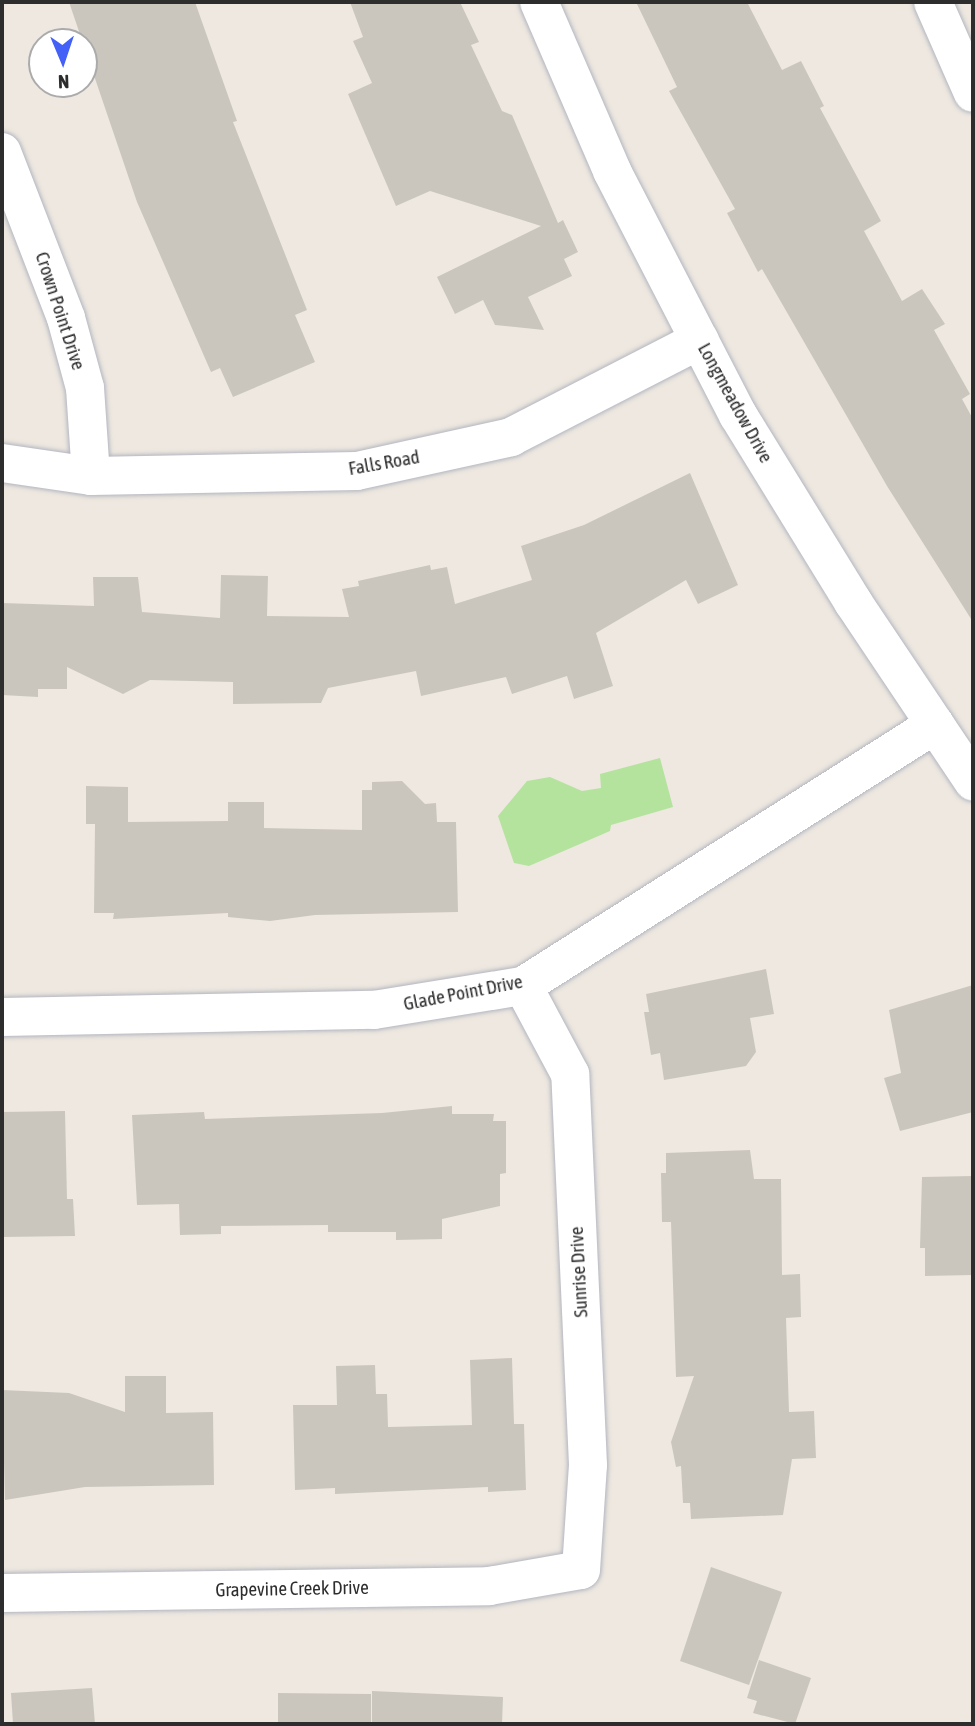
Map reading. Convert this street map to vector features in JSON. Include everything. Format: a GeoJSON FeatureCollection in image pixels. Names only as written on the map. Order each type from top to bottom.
{"type":"FeatureCollection","features":[{"type":"Feature","properties":{"kind":"street","name":"Longmeadow Drive"},"geometry":{"type":"LineString","coordinates":[[539,2],[612,171],[745,427],[853,602],[973,781]]}},
{"type":"Feature","properties":{"kind":"street"},"geometry":{"type":"LineString","coordinates":[[933,2],[973,93]]}},
{"type":"Feature","properties":{"kind":"street","name":"Crown Point Drive"},"geometry":{"type":"LineString","coordinates":[[2,152],[66,318],[85,388],[91,476]]}},
{"type":"Feature","properties":{"kind":"street","name":"Falls Road"},"geometry":{"type":"LineString","coordinates":[[2,463],[91,476],[357,471],[511,437],[700,340]]}},
{"type":"Feature","properties":{"kind":"street","name":"Glade Point Drive"},"geometry":{"type":"LineString","coordinates":[[2,1017],[374,1010],[523,986],[935,725]]}},
{"type":"Feature","properties":{"kind":"street","name":"Sunrise Drive"},"geometry":{"type":"LineString","coordinates":[[523,986],[569,1074],[588,1465],[581,1570]]}},
{"type":"Feature","properties":{"kind":"street","name":"Grapevine Creek Drive"},"geometry":{"type":"LineString","coordinates":[[2,1593],[489,1586],[581,1570]]}},
{"type":"Feature","properties":{"kind":"green space"},"geometry":{"type":"Polygon","coordinates":[[[660,758],[673,807],[611,825],[610,831],[529,866],[514,863],[498,816],[527,781],[550,777],[582,791],[601,788],[600,774],[660,758]]]}},
{"type":"Feature","properties":{"kind":"building"},"geometry":{"type":"Polygon","coordinates":[[[69,2],[195,2],[237,121],[233,122],[307,310],[295,315],[315,362],[233,397],[220,368],[211,372],[137,202],[98,87],[98,28],[78,28],[69,2]]]}},
{"type":"Feature","properties":{"kind":"building"},"geometry":{"type":"Polygon","coordinates":[[[350,2],[460,2],[479,42],[471,45],[502,111],[512,115],[558,223],[563,220],[578,252],[564,259],[572,276],[528,297],[544,330],[495,325],[483,300],[455,314],[437,277],[541,226],[430,191],[396,206],[348,94],[372,83],[353,41],[363,37],[350,2]]]}},
{"type":"Feature","properties":{"kind":"building"},"geometry":{"type":"Polygon","coordinates":[[[636,2],[747,2],[782,70],[801,61],[824,106],[820,108],[881,221],[864,231],[902,301],[922,289],[945,324],[934,330],[970,394],[962,399],[973,419],[973,622],[887,486],[762,269],[758,272],[727,213],[735,209],[669,91],[677,87],[636,2]]]}},
{"type":"Feature","properties":{"kind":"building"},"geometry":{"type":"Polygon","coordinates":[[[690,473],[738,585],[698,604],[686,580],[596,633],[613,686],[574,699],[567,676],[512,694],[506,677],[421,696],[416,671],[328,688],[321,703],[233,704],[233,682],[150,680],[123,694],[67,667],[67,689],[38,689],[38,697],[2,695],[2,603],[94,606],[93,577],[138,577],[142,612],[220,618],[221,575],[268,576],[267,616],[349,617],[342,589],[359,586],[358,581],[430,565],[431,570],[447,567],[455,604],[532,580],[521,546],[584,525],[690,473]]]}},
{"type":"Feature","properties":{"kind":"building"},"geometry":{"type":"Polygon","coordinates":[[[402,781],[425,804],[436,803],[437,822],[456,822],[458,912],[315,915],[270,921],[228,917],[228,913],[113,919],[114,913],[94,913],[95,824],[86,824],[86,786],[128,787],[128,822],[228,821],[228,802],[264,802],[264,828],[362,830],[362,790],[372,790],[372,782],[402,781]]]}},
{"type":"Feature","properties":{"kind":"building"},"geometry":{"type":"Polygon","coordinates":[[[766,969],[774,1014],[750,1018],[756,1052],[746,1066],[664,1080],[660,1053],[651,1055],[644,1012],[649,1012],[646,994],[766,969]]]}},
{"type":"Feature","properties":{"kind":"building"},"geometry":{"type":"Polygon","coordinates":[[[973,985],[973,1112],[900,1131],[884,1078],[901,1073],[889,1010],[973,985]]]}},
{"type":"Feature","properties":{"kind":"building"},"geometry":{"type":"Polygon","coordinates":[[[452,1106],[452,1114],[494,1114],[493,1121],[506,1121],[506,1173],[500,1174],[500,1206],[442,1219],[442,1239],[396,1240],[396,1232],[328,1232],[328,1225],[221,1226],[221,1234],[180,1235],[179,1204],[137,1205],[132,1115],[204,1112],[205,1119],[382,1113],[452,1106]]]}},
{"type":"Feature","properties":{"kind":"building"},"geometry":{"type":"Polygon","coordinates":[[[65,1111],[67,1199],[73,1199],[75,1236],[2,1237],[2,1112],[65,1111]]]}},
{"type":"Feature","properties":{"kind":"building"},"geometry":{"type":"Polygon","coordinates":[[[750,1150],[754,1179],[781,1179],[782,1275],[800,1274],[801,1317],[786,1318],[789,1412],[814,1411],[816,1458],[792,1459],[783,1515],[691,1519],[690,1503],[683,1503],[681,1466],[676,1467],[671,1442],[694,1376],[676,1377],[671,1222],[662,1222],[661,1173],[666,1173],[666,1153],[750,1150]]]}},
{"type":"Feature","properties":{"kind":"building"},"geometry":{"type":"Polygon","coordinates":[[[973,1176],[973,1275],[925,1276],[925,1248],[920,1248],[922,1177],[973,1176]]]}},
{"type":"Feature","properties":{"kind":"building"},"geometry":{"type":"Polygon","coordinates":[[[512,1358],[514,1424],[524,1424],[526,1490],[488,1492],[488,1487],[335,1494],[335,1488],[295,1490],[293,1405],[337,1405],[336,1366],[375,1365],[376,1394],[387,1394],[388,1427],[472,1425],[470,1360],[512,1358]]]}},
{"type":"Feature","properties":{"kind":"building"},"geometry":{"type":"Polygon","coordinates":[[[125,1376],[166,1376],[166,1413],[213,1412],[214,1485],[85,1487],[5,1500],[2,1390],[69,1393],[125,1412],[125,1376]]]}},
{"type":"Feature","properties":{"kind":"building"},"geometry":{"type":"Polygon","coordinates":[[[711,1567],[782,1592],[749,1685],[680,1661],[711,1567]]]}},
{"type":"Feature","properties":{"kind":"building"},"geometry":{"type":"Polygon","coordinates":[[[759,1660],[811,1678],[795,1724],[753,1713],[757,1701],[747,1698],[759,1660]]]}},
{"type":"Feature","properties":{"kind":"building"},"geometry":{"type":"Polygon","coordinates":[[[92,1688],[95,1724],[13,1724],[11,1693],[92,1688]]]}},
{"type":"Feature","properties":{"kind":"building"},"geometry":{"type":"Polygon","coordinates":[[[372,1691],[503,1697],[502,1724],[372,1724],[372,1691]]]}},
{"type":"Feature","properties":{"kind":"building"},"geometry":{"type":"Polygon","coordinates":[[[278,1693],[371,1694],[371,1724],[278,1724],[278,1693]]]}}]}
